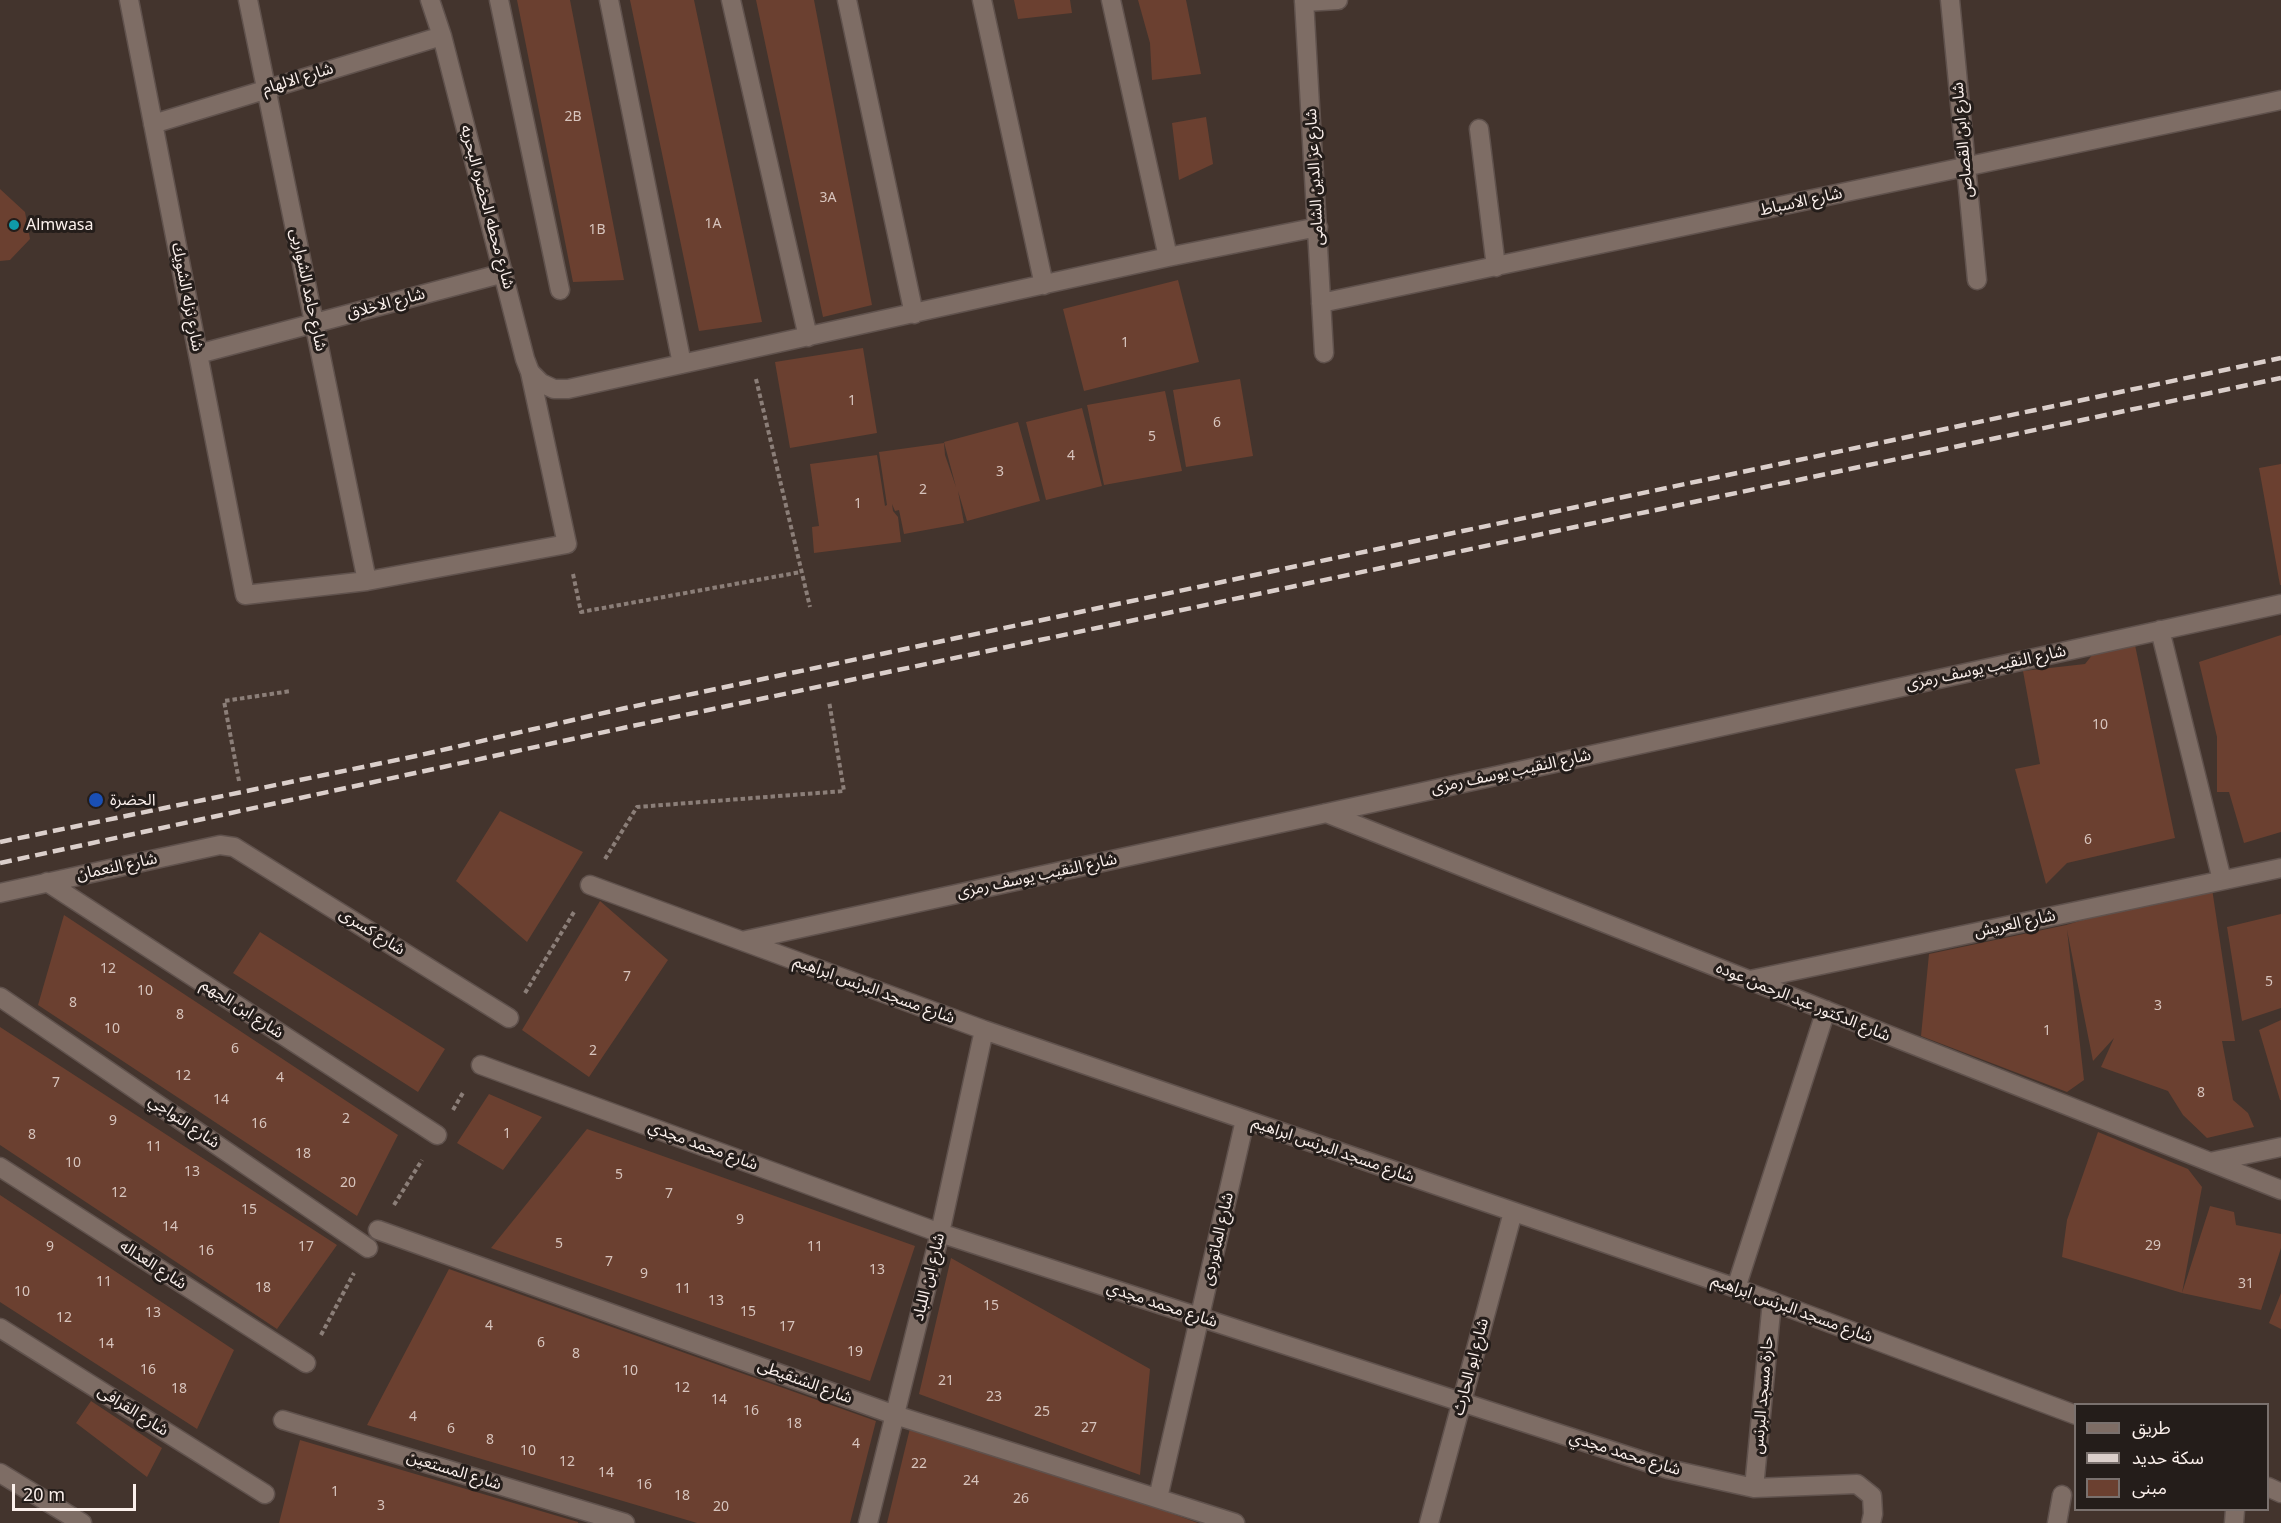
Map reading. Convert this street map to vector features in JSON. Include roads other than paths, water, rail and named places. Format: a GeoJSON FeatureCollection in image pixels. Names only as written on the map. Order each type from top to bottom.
{"type":"FeatureCollection","features":[{"type":"Feature","properties":{"kind":"street","name":"شارع نزله الشويك"},"geometry":{"type":"LineString","coordinates":[[129,0],[245,595],[367,581]]}},
{"type":"Feature","properties":{"kind":"street","name":"شارع حامد الشواربى"},"geometry":{"type":"LineString","coordinates":[[248,0],[367,581]]}},
{"type":"Feature","properties":{"kind":"street","name":"شارع محطه الحضره البحريه"},"geometry":{"type":"LineString","coordinates":[[367,581],[567,544],[530,372],[442,36],[430,0]]}},
{"type":"Feature","properties":{"kind":"street"},"geometry":{"type":"LineString","coordinates":[[499,0],[560,291]]}},
{"type":"Feature","properties":{"kind":"street"},"geometry":{"type":"LineString","coordinates":[[609,0],[682,364]]}},
{"type":"Feature","properties":{"kind":"street"},"geometry":{"type":"LineString","coordinates":[[731,0],[808,337]]}},
{"type":"Feature","properties":{"kind":"street"},"geometry":{"type":"LineString","coordinates":[[847,0],[914,314]]}},
{"type":"Feature","properties":{"kind":"street"},"geometry":{"type":"LineString","coordinates":[[982,0],[1044,285]]}},
{"type":"Feature","properties":{"kind":"street"},"geometry":{"type":"LineString","coordinates":[[1110,0],[1168,257]]}},
{"type":"Feature","properties":{"kind":"street"},"geometry":{"type":"LineString","coordinates":[[1304,1],[1338,0]]}},
{"type":"Feature","properties":{"kind":"street","name":"شارع ابن القصاص"},"geometry":{"type":"LineString","coordinates":[[1950,0],[1977,280]]}},
{"type":"Feature","properties":{"kind":"street","name":"شارع عز الدين الشامى"},"geometry":{"type":"LineString","coordinates":[[1304,1],[1324,353]]}},
{"type":"Feature","properties":{"kind":"street","name":"شارع الالهام"},"geometry":{"type":"LineString","coordinates":[[153,124],[442,36]]}},
{"type":"Feature","properties":{"kind":"street","name":"شارع الاسباط"},"geometry":{"type":"LineString","coordinates":[[1321,303],[2281,100]]}},
{"type":"Feature","properties":{"kind":"street"},"geometry":{"type":"LineString","coordinates":[[1479,129],[1496,267]]}},
{"type":"Feature","properties":{"kind":"street"},"geometry":{"type":"LineString","coordinates":[[530,372],[541,383],[554,389],[568,389],[1168,257],[1318,227]]}},
{"type":"Feature","properties":{"kind":"street","name":"شارع الاخلاق"},"geometry":{"type":"LineString","coordinates":[[198,354],[504,273]]}},
{"type":"Feature","properties":{"kind":"street","name":"شارع النقيب يوسف رمزى"},"geometry":{"type":"LineString","coordinates":[[742,941],[2281,604]]}},
{"type":"Feature","properties":{"kind":"street"},"geometry":{"type":"LineString","coordinates":[[2160,630],[2222,880]]}},
{"type":"Feature","properties":{"kind":"street","name":"شارع الدكتور عبد الرحمن عوده"},"geometry":{"type":"LineString","coordinates":[[1326,813],[2281,1190]]}},
{"type":"Feature","properties":{"kind":"street","name":"شارع النعمان"},"geometry":{"type":"LineString","coordinates":[[0,893],[220,845],[234,847]]}},
{"type":"Feature","properties":{"kind":"street","name":"شارع كسرى"},"geometry":{"type":"LineString","coordinates":[[234,847],[510,1018]]}},
{"type":"Feature","properties":{"kind":"street","name":"شارع العريش"},"geometry":{"type":"LineString","coordinates":[[1750,980],[2281,868]]}},
{"type":"Feature","properties":{"kind":"street","name":"شارع ابن الجهم"},"geometry":{"type":"LineString","coordinates":[[47,882],[437,1135]]}},
{"type":"Feature","properties":{"kind":"street","name":"شارع مسجد البرنس ابراهيم"},"geometry":{"type":"LineString","coordinates":[[590,885],[984,1030],[1736,1288],[2074,1414]]}},
{"type":"Feature","properties":{"kind":"street","name":"شارع النواجي"},"geometry":{"type":"LineString","coordinates":[[0,997],[368,1248]]}},
{"type":"Feature","properties":{"kind":"street"},"geometry":{"type":"LineString","coordinates":[[1736,1288],[1826,1010]]}},
{"type":"Feature","properties":{"kind":"street","name":"شارع ابن اللباد"},"geometry":{"type":"LineString","coordinates":[[868,1523],[940,1233],[984,1030]]}},
{"type":"Feature","properties":{"kind":"street","name":"شارع محمد مجدي"},"geometry":{"type":"LineString","coordinates":[[481,1065],[940,1233],[1668,1469],[1754,1488],[1857,1484],[1872,1496],[1871,1523]]}},
{"type":"Feature","properties":{"kind":"street","name":"شارع الماتوردى"},"geometry":{"type":"LineString","coordinates":[[1158,1498],[1245,1120]]}},
{"type":"Feature","properties":{"kind":"street"},"geometry":{"type":"LineString","coordinates":[[2210,1162],[2281,1147]]}},
{"type":"Feature","properties":{"kind":"street","name":"شارع العداله"},"geometry":{"type":"LineString","coordinates":[[0,1167],[306,1363]]}},
{"type":"Feature","properties":{"kind":"street","name":"شارع ابو الحارث"},"geometry":{"type":"LineString","coordinates":[[1429,1523],[1513,1212]]}},
{"type":"Feature","properties":{"kind":"street","name":"شارع الشنقيطى"},"geometry":{"type":"LineString","coordinates":[[378,1230],[895,1414],[1235,1523]]}},
{"type":"Feature","properties":{"kind":"street","name":"حارة مسجد البرنس"},"geometry":{"type":"LineString","coordinates":[[1754,1488],[1772,1301]]}},
{"type":"Feature","properties":{"kind":"street","name":"شارع القرافى"},"geometry":{"type":"LineString","coordinates":[[0,1328],[265,1494]]}},
{"type":"Feature","properties":{"kind":"street","name":"شارع المستعين"},"geometry":{"type":"LineString","coordinates":[[283,1420],[625,1523]]}},
{"type":"Feature","properties":{"kind":"street"},"geometry":{"type":"LineString","coordinates":[[0,1473],[82,1523]]}},
{"type":"Feature","properties":{"kind":"street"},"geometry":{"type":"LineString","coordinates":[[2057,1523],[2062,1494]]}},
{"type":"Feature","properties":{"kind":"railway"},"geometry":{"type":"LineString","coordinates":[[0,842],[416,756],[621,709],[2281,358]]}},
{"type":"Feature","properties":{"kind":"railway"},"geometry":{"type":"LineString","coordinates":[[0,863],[623,728],[2281,378]]}},
{"type":"Feature","properties":{"kind":"place","name":"Almwasa"},"geometry":{"type":"Point","coordinates":[14,225]}},
{"type":"Feature","properties":{"kind":"place","name":"الحضرة"},"geometry":{"type":"Point","coordinates":[96,800]}}]}
